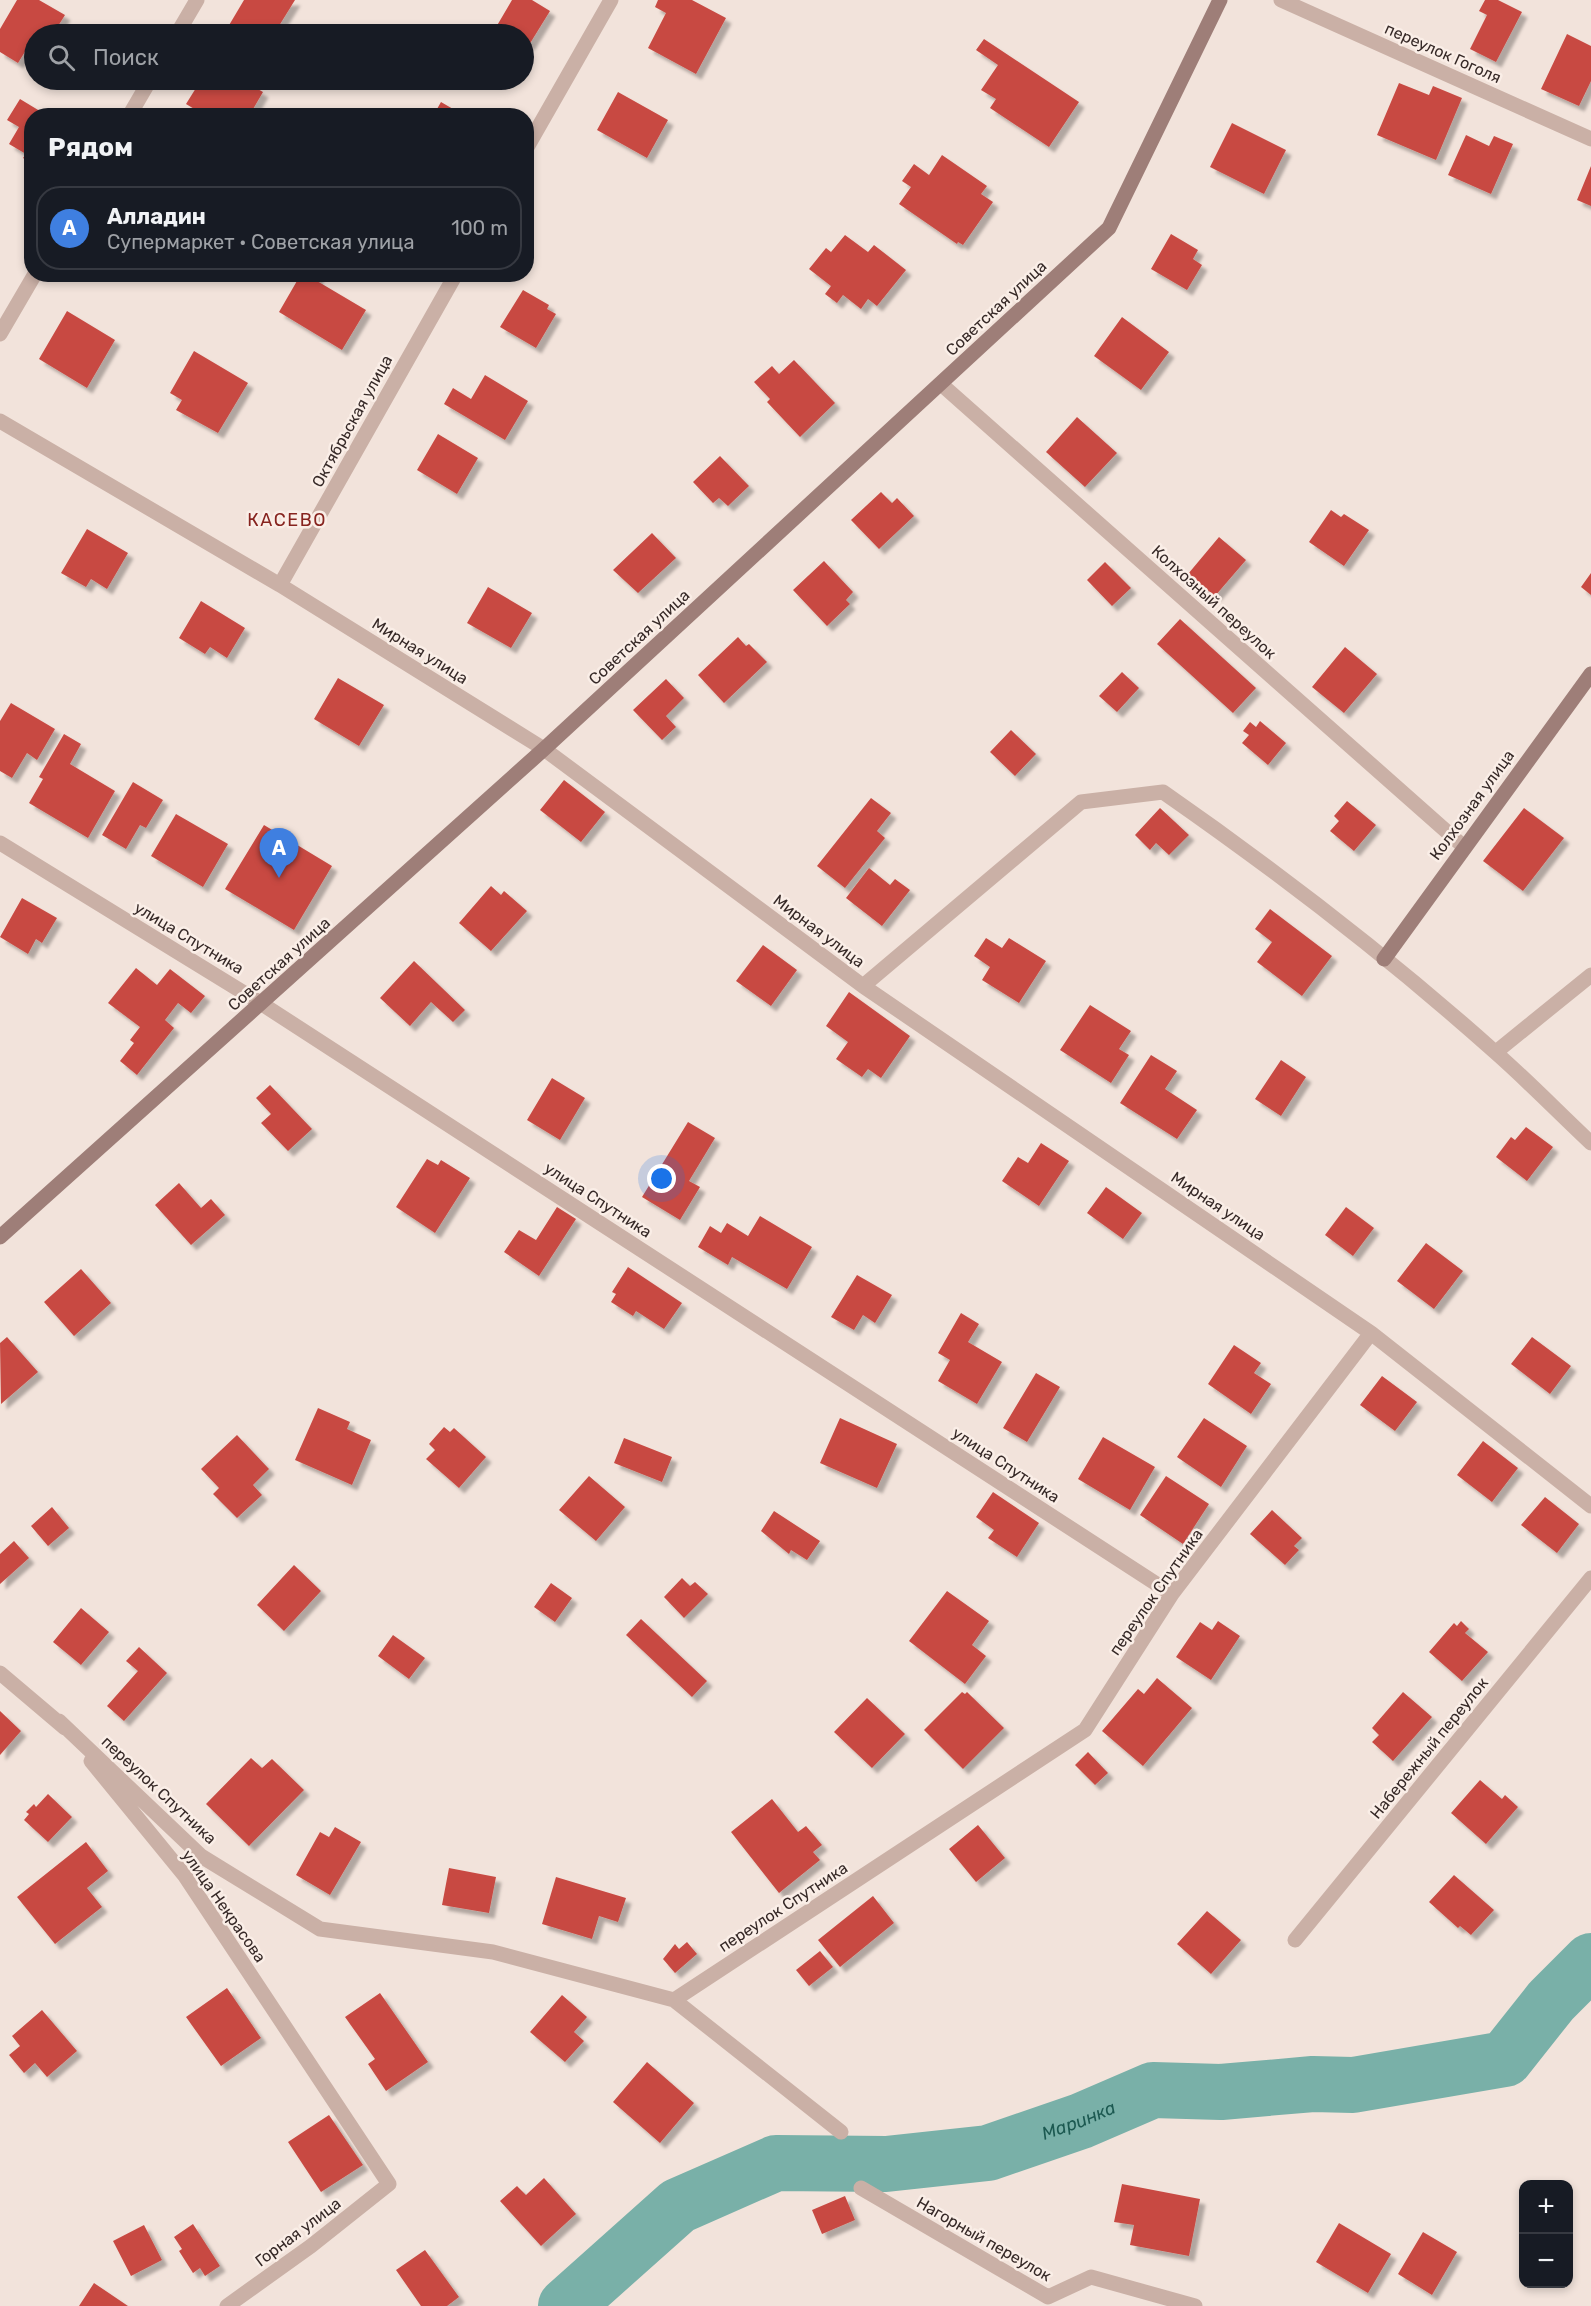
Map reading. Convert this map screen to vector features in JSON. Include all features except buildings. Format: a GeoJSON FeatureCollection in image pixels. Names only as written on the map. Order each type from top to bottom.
{"type":"FeatureCollection","features":[{"type":"Feature","properties":{"kind":"street"},"geometry":{"type":"LineString","coordinates":[[183,24],[197,0]]}},
{"type":"Feature","properties":{"kind":"street"},"geometry":{"type":"LineString","coordinates":[[534,135],[611,0]]}},
{"type":"Feature","properties":{"kind":"street","name":"Советская улица"},"geometry":{"type":"LineString","coordinates":[[0,1237],[544,749],[1109,228],[1220,0]]}},
{"type":"Feature","properties":{"kind":"street","name":"переулок Гоголя"},"geometry":{"type":"LineString","coordinates":[[1281,0],[1591,139]]}},
{"type":"Feature","properties":{"kind":"street"},"geometry":{"type":"LineString","coordinates":[[134,108],[144,90]]}},
{"type":"Feature","properties":{"kind":"street"},"geometry":{"type":"LineString","coordinates":[[0,334],[30,282]]}},
{"type":"Feature","properties":{"kind":"street","name":"Октябрьская улица"},"geometry":{"type":"LineString","coordinates":[[280,585],[451,282]]}},
{"type":"Feature","properties":{"kind":"street","name":"Колхозный переулок"},"geometry":{"type":"LineString","coordinates":[[941,384],[1463,846]]}},
{"type":"Feature","properties":{"kind":"street","name":"Мирная улица"},"geometry":{"type":"LineString","coordinates":[[0,421],[280,585],[544,749],[863,986],[1371,1333],[1591,1506]]}},
{"type":"Feature","properties":{"kind":"street","name":"Колхозная улица"},"geometry":{"type":"LineString","coordinates":[[1384,959],[1463,846],[1591,674]]}},
{"type":"Feature","properties":{"kind":"street"},"geometry":{"type":"LineString","coordinates":[[863,986],[1081,802],[1163,792],[1239,845],[1384,959],[1496,1053],[1591,1143]]}},
{"type":"Feature","properties":{"kind":"street","name":"улица Спутника"},"geometry":{"type":"LineString","coordinates":[[0,843],[262,1004],[1172,1594]]}},
{"type":"Feature","properties":{"kind":"street"},"geometry":{"type":"LineString","coordinates":[[1496,1053],[1591,975]]}},
{"type":"Feature","properties":{"kind":"street","name":"переулок Спутника"},"geometry":{"type":"LineString","coordinates":[[59,1721],[201,1856],[320,1929],[493,1952],[674,2000],[1085,1730],[1172,1594],[1371,1333]]}},
{"type":"Feature","properties":{"kind":"street","name":"Набережный переулок"},"geometry":{"type":"LineString","coordinates":[[1295,1940],[1591,1578]]}},
{"type":"Feature","properties":{"kind":"street","name":"улица Некрасова"},"geometry":{"type":"LineString","coordinates":[[0,1674],[59,1721],[185,1876],[389,2184]]}},
{"type":"Feature","properties":{"kind":"street"},"geometry":{"type":"LineString","coordinates":[[674,2000],[841,2132]]}},
{"type":"Feature","properties":{"kind":"street","name":"Горная улица"},"geometry":{"type":"LineString","coordinates":[[227,2306],[311,2246],[389,2184]]}},
{"type":"Feature","properties":{"kind":"street","name":"Нагорный переулок"},"geometry":{"type":"LineString","coordinates":[[861,2188],[1048,2297],[1091,2277],[1195,2306]]}},
{"type":"Feature","properties":{"kind":"waterway","name":"Маринка"},"geometry":{"type":"LineString","coordinates":[[566,2306],[678,2206],[776,2163],[886,2164],[988,2153],[1081,2121],[1153,2090],[1221,2092],[1313,2084],[1353,2085],[1505,2059],[1551,2001],[1591,1961]]}},
{"type":"Feature","properties":{"kind":"place","name":"Алладин"},"geometry":{"type":"Point","coordinates":[279,878]}},
{"type":"Feature","properties":{"kind":"district","name":"КАСЕВО"},"geometry":{"type":"Point","coordinates":[287,520]}}]}
